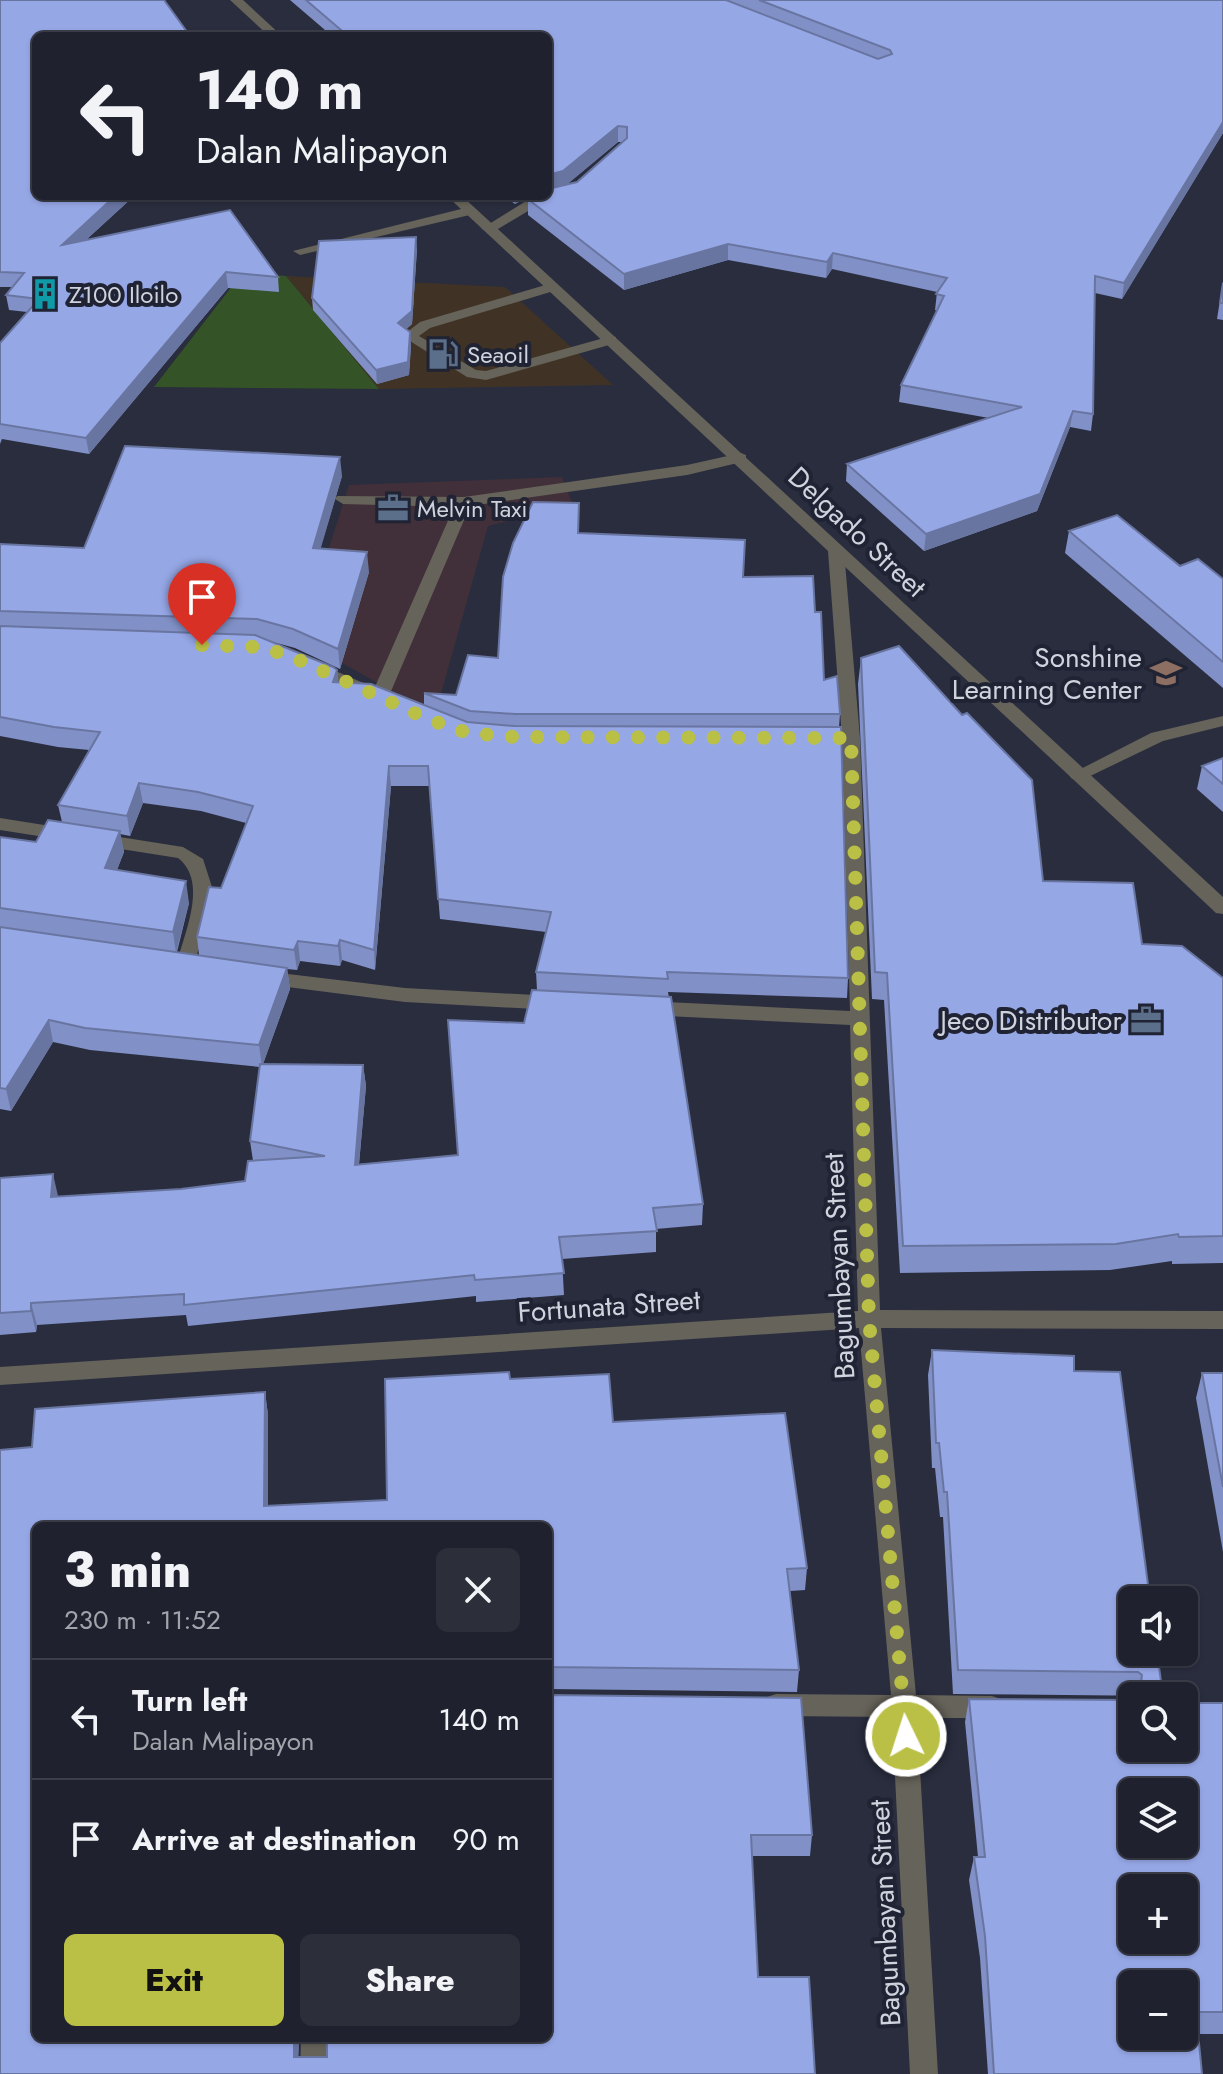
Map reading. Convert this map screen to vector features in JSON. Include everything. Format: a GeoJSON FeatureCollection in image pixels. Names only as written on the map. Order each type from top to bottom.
{"type":"FeatureCollection","features":[{"type":"Feature","properties":{"kind":"street"},"geometry":{"type":"LineString","coordinates":[[236,0],[272,32]]}},
{"type":"Feature","properties":{"kind":"street"},"geometry":{"type":"LineString","coordinates":[[552,197],[570,193]]}},
{"type":"Feature","properties":{"kind":"street","name":"Delgado Street"},"geometry":{"type":"LineString","coordinates":[[458,200],[741,458],[836,551],[1223,908]]}},
{"type":"Feature","properties":{"kind":"street"},"geometry":{"type":"LineString","coordinates":[[488,229],[540,200]]}},
{"type":"Feature","properties":{"kind":"street"},"geometry":{"type":"LineString","coordinates":[[300,251],[469,211]]}},
{"type":"Feature","properties":{"kind":"street"},"geometry":{"type":"LineString","coordinates":[[552,287],[425,325],[409,336],[472,374],[486,376],[611,340]]}},
{"type":"Feature","properties":{"kind":"street"},"geometry":{"type":"LineString","coordinates":[[343,499],[464,502],[687,470],[741,458]]}},
{"type":"Feature","properties":{"kind":"street"},"geometry":{"type":"LineString","coordinates":[[302,661],[386,699],[464,502]]}},
{"type":"Feature","properties":{"kind":"street","name":"Bagumbayan Street"},"geometry":{"type":"LineString","coordinates":[[836,551],[869,1319],[904,1705],[924,2074]]}},
{"type":"Feature","properties":{"kind":"street"},"geometry":{"type":"LineString","coordinates":[[1078,775],[1157,737],[1223,721]]}},
{"type":"Feature","properties":{"kind":"street"},"geometry":{"type":"LineString","coordinates":[[0,824],[183,853],[196,863],[204,890],[186,966]]}},
{"type":"Feature","properties":{"kind":"street"},"geometry":{"type":"LineString","coordinates":[[248,975],[405,995],[577,1004]]}},
{"type":"Feature","properties":{"kind":"street"},"geometry":{"type":"LineString","coordinates":[[623,1007],[857,1018]]}},
{"type":"Feature","properties":{"kind":"street","name":"Fortunata Street"},"geometry":{"type":"LineString","coordinates":[[0,1376],[869,1319],[1223,1320]]}},
{"type":"Feature","properties":{"kind":"street"},"geometry":{"type":"LineString","coordinates":[[749,1704],[1010,1708]]}},
{"type":"Feature","properties":{"kind":"street"},"geometry":{"type":"LineString","coordinates":[[314,2074],[315,2042]]}},
{"type":"Feature","properties":{"kind":"shaded area"},"geometry":{"type":"Polygon","coordinates":[[[286,276],[505,287],[613,385],[379,389],[286,276]]]}},
{"type":"Feature","properties":{"kind":"shaded area"},"geometry":{"type":"Polygon","coordinates":[[[562,477],[573,505],[488,526],[435,715],[342,663],[297,648],[349,485],[562,477]]]}},
{"type":"Feature","properties":{"kind":"green space"},"geometry":{"type":"Polygon","coordinates":[[[243,272],[286,276],[379,389],[154,387],[243,272]]]}},
{"type":"Feature","properties":{"kind":"building"},"geometry":{"type":"Polygon","coordinates":[[[0,0],[164,0],[187,32],[32,32],[32,200],[111,200],[62,245],[230,210],[278,277],[226,272],[86,438],[0,424],[0,343],[39,299],[6,295],[24,273],[0,272],[0,0]]]}},
{"type":"Feature","properties":{"kind":"building"},"geometry":{"type":"Polygon","coordinates":[[[306,0],[726,0],[878,59],[892,54],[890,50],[759,0],[1223,0],[1223,122],[1124,283],[1095,276],[1093,414],[1073,411],[1040,494],[926,534],[847,464],[1022,407],[901,385],[944,296],[936,294],[947,278],[833,253],[827,262],[728,244],[624,274],[529,200],[552,200],[552,188],[577,182],[627,138],[627,127],[618,126],[563,171],[552,174],[552,32],[343,32],[306,0]]]}},
{"type":"Feature","properties":{"kind":"building"},"geometry":{"type":"Polygon","coordinates":[[[416,237],[412,311],[398,323],[410,332],[408,362],[376,370],[312,298],[319,241],[416,237]]]}},
{"type":"Feature","properties":{"kind":"building"},"geometry":{"type":"Polygon","coordinates":[[[125,446],[340,457],[313,548],[367,552],[338,649],[293,629],[257,619],[0,611],[0,544],[84,548],[125,446]]]}},
{"type":"Feature","properties":{"kind":"building"},"geometry":{"type":"Polygon","coordinates":[[[533,502],[579,503],[578,533],[745,540],[743,577],[813,576],[815,612],[821,612],[824,680],[837,676],[840,714],[515,714],[470,711],[424,693],[456,695],[468,655],[498,658],[503,577],[513,543],[533,502]]]}},
{"type":"Feature","properties":{"kind":"building"},"geometry":{"type":"Polygon","coordinates":[[[1117,515],[1180,566],[1198,559],[1223,579],[1223,662],[1069,531],[1117,515]]]}},
{"type":"Feature","properties":{"kind":"building"},"geometry":{"type":"Polygon","coordinates":[[[0,626],[255,635],[333,667],[337,670],[333,682],[371,684],[467,722],[514,726],[841,727],[848,978],[667,972],[668,979],[536,972],[551,912],[438,899],[428,766],[389,766],[374,950],[340,940],[338,946],[298,941],[294,950],[197,937],[209,887],[221,888],[253,806],[198,792],[139,783],[127,816],[58,805],[100,732],[0,717],[0,626]]]}},
{"type":"Feature","properties":{"kind":"building"},"geometry":{"type":"Polygon","coordinates":[[[899,646],[962,715],[967,713],[1032,780],[1043,881],[1133,883],[1142,944],[1182,946],[1223,978],[1223,1236],[1179,1237],[1178,1234],[1116,1244],[903,1246],[887,973],[875,972],[861,658],[899,646]]]}},
{"type":"Feature","properties":{"kind":"building"},"geometry":{"type":"Polygon","coordinates":[[[1223,758],[1223,784],[1202,766],[1223,758]]]}},
{"type":"Feature","properties":{"kind":"building"},"geometry":{"type":"Polygon","coordinates":[[[48,820],[120,831],[105,868],[186,881],[173,932],[0,908],[0,837],[36,842],[48,820]]]}},
{"type":"Feature","properties":{"kind":"building"},"geometry":{"type":"Polygon","coordinates":[[[0,927],[287,968],[259,1045],[85,1028],[49,1020],[6,1089],[0,1088],[0,927]]]}},
{"type":"Feature","properties":{"kind":"building"},"geometry":{"type":"Polygon","coordinates":[[[532,990],[671,997],[703,1204],[653,1208],[657,1231],[559,1237],[564,1273],[475,1280],[474,1275],[184,1305],[184,1294],[31,1303],[31,1311],[0,1313],[0,1178],[53,1174],[51,1197],[181,1189],[245,1181],[248,1161],[325,1156],[250,1141],[260,1064],[363,1065],[355,1165],[458,1155],[448,1020],[524,1023],[532,990]]]}},
{"type":"Feature","properties":{"kind":"building"},"geometry":{"type":"Polygon","coordinates":[[[932,1350],[1074,1356],[1074,1371],[1120,1372],[1148,1586],[1118,1586],[1118,1666],[1159,1666],[1161,1682],[1141,1682],[1142,1675],[1138,1672],[958,1670],[947,1492],[944,1492],[939,1443],[936,1443],[932,1350]]]}},
{"type":"Feature","properties":{"kind":"building"},"geometry":{"type":"Polygon","coordinates":[[[509,1372],[510,1379],[609,1374],[613,1422],[785,1413],[807,1568],[787,1569],[799,1670],[552,1667],[552,1522],[32,1522],[32,2042],[294,2042],[294,2057],[327,2057],[327,2042],[552,2042],[552,1695],[801,1698],[812,1835],[751,1835],[758,1977],[809,1977],[815,2074],[0,2074],[0,1450],[32,1447],[35,1409],[265,1392],[264,1506],[387,1500],[385,1379],[509,1372]]]}},
{"type":"Feature","properties":{"kind":"building"},"geometry":{"type":"Polygon","coordinates":[[[1202,1373],[1223,1373],[1223,1487],[1202,1373]]]}},
{"type":"Feature","properties":{"kind":"building"},"geometry":{"type":"Polygon","coordinates":[[[969,1699],[1118,1700],[1118,1762],[1198,1762],[1198,1703],[1223,1703],[1223,2012],[1198,2012],[1198,1970],[1118,1970],[1118,2050],[1198,2050],[1198,2033],[1202,2074],[994,2074],[985,1936],[974,1857],[985,1857],[969,1699]]]}},
{"type":"Feature","properties":{"kind":"place","name":"Z100 Iloilo"},"geometry":{"type":"Point","coordinates":[45,294]}},
{"type":"Feature","properties":{"kind":"place","name":"Seaoil"},"geometry":{"type":"Point","coordinates":[443,354]}},
{"type":"Feature","properties":{"kind":"place","name":"Melvin Taxi"},"geometry":{"type":"Point","coordinates":[393,508]}},
{"type":"Feature","properties":{"kind":"place","name":"Sonshine Learning Center"},"geometry":{"type":"Point","coordinates":[1166,673]}},
{"type":"Feature","properties":{"kind":"place","name":"Jeco Distributor"},"geometry":{"type":"Point","coordinates":[1146,1020]}},
{"type":"Feature","properties":{"kind":"route"},"geometry":{"type":"LineString","coordinates":[[202,645],[259,647],[288,655],[430,720],[468,733],[515,737],[851,738],[857,1018],[869,1319],[906,1736]]}}]}
